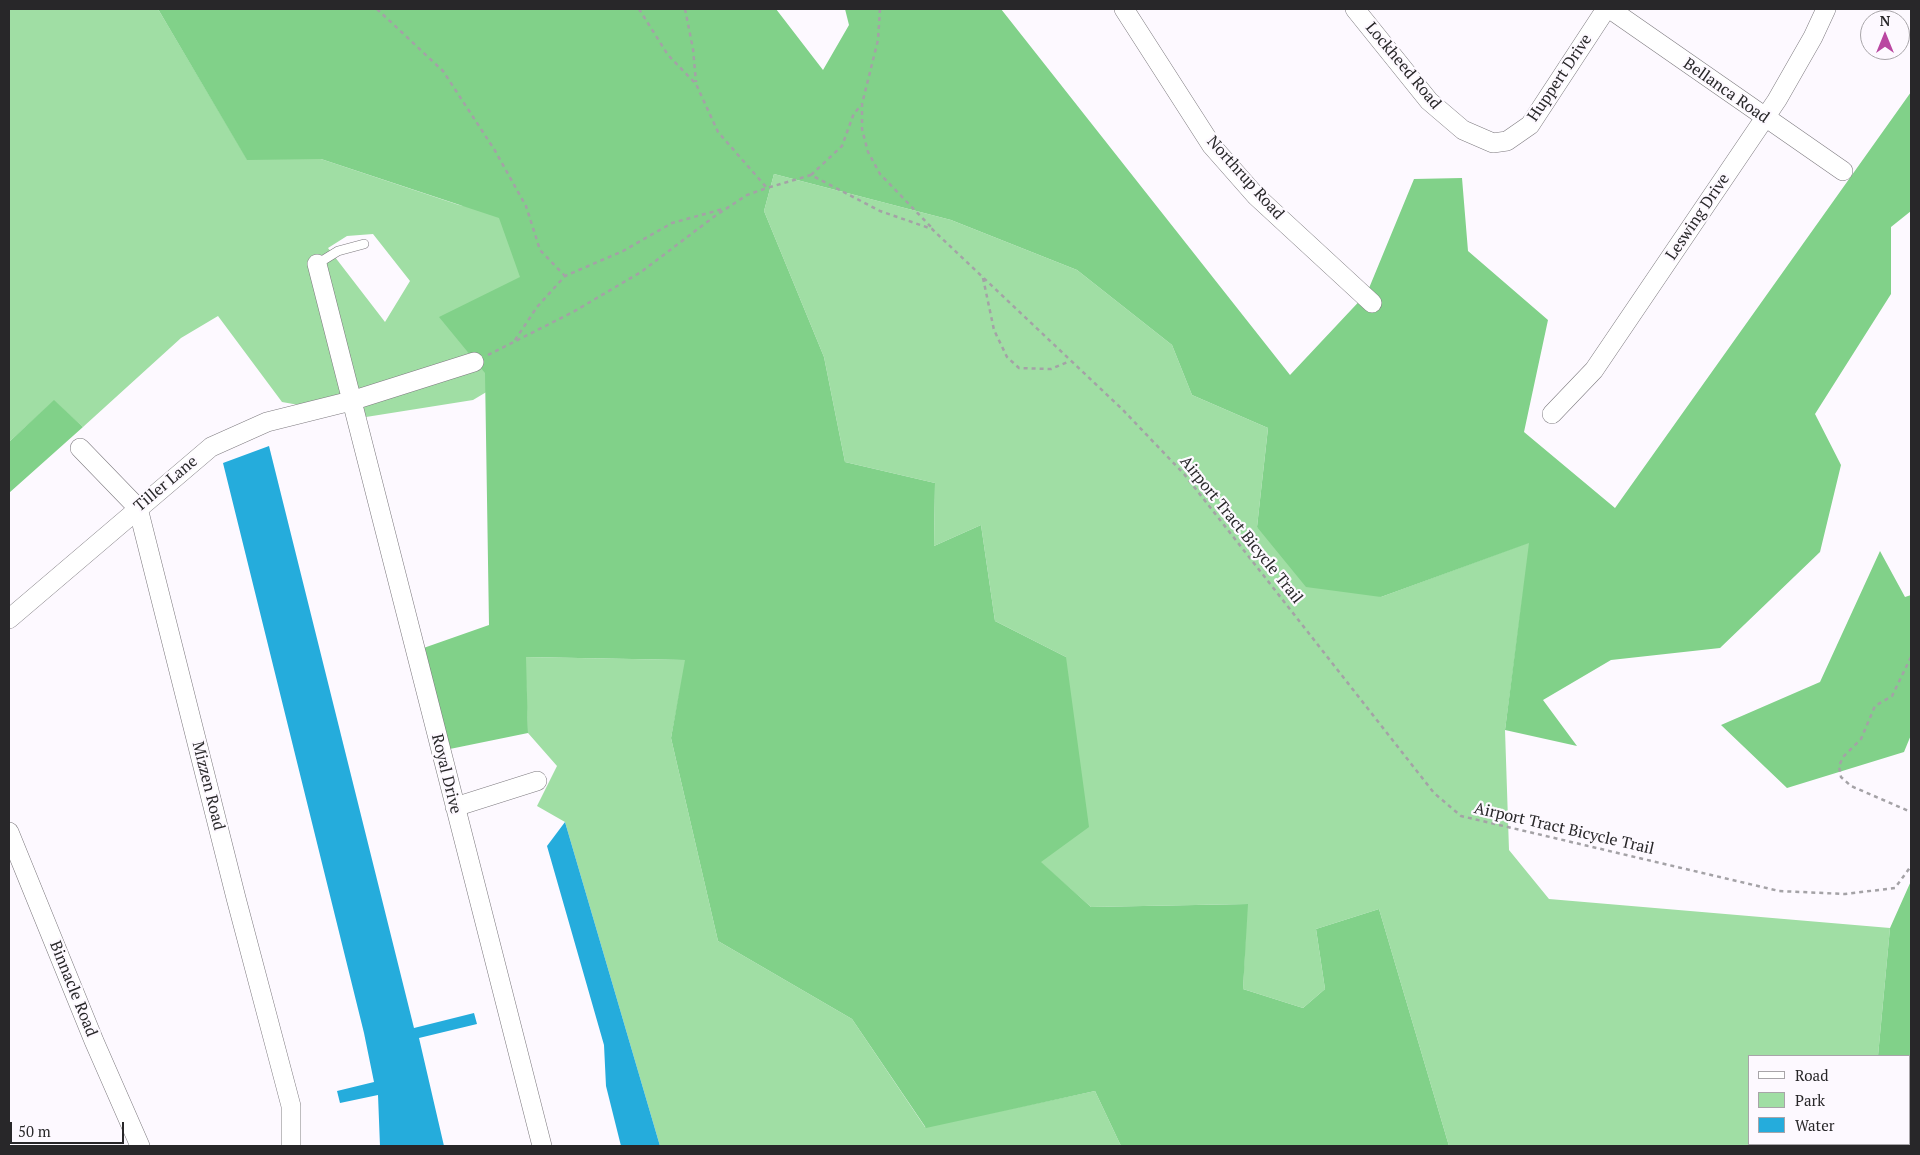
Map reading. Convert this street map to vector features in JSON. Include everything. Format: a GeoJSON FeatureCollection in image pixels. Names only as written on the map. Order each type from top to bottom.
{"type":"FeatureCollection","features":[{"type":"Feature","properties":{"kind":"street","name":"Northrup Road"},"geometry":{"type":"LineString","coordinates":[[1124,9],[1212,146],[1256,196],[1372,304]]}},
{"type":"Feature","properties":{"kind":"street","name":"Lockheed Road"},"geometry":{"type":"LineString","coordinates":[[1355,9],[1429,101],[1463,130],[1493,143],[1507,141]]}},
{"type":"Feature","properties":{"kind":"street","name":"Huppert Drive"},"geometry":{"type":"LineString","coordinates":[[1507,141],[1530,125],[1606,9]]}},
{"type":"Feature","properties":{"kind":"street","name":"Bellanca Road"},"geometry":{"type":"LineString","coordinates":[[1610,9],[1843,171]]}},
{"type":"Feature","properties":{"kind":"street","name":"Leswing Drive"},"geometry":{"type":"LineString","coordinates":[[1552,414],[1594,370],[1765,118],[1813,37],[1826,9]]}},
{"type":"Feature","properties":{"kind":"street"},"geometry":{"type":"LineString","coordinates":[[317,264],[351,401]]}},
{"type":"Feature","properties":{"kind":"street","name":"Tiller Lane"},"geometry":{"type":"LineString","coordinates":[[9,619],[211,447],[267,422],[351,401],[474,362]]}},
{"type":"Feature","properties":{"kind":"street","name":"Royal Drive"},"geometry":{"type":"LineString","coordinates":[[351,401],[542,1146]]}},
{"type":"Feature","properties":{"kind":"street","name":"Mizzen Road"},"geometry":{"type":"LineString","coordinates":[[80,448],[138,508],[236,898],[291,1106],[292,1146]]}},
{"type":"Feature","properties":{"kind":"street"},"geometry":{"type":"LineString","coordinates":[[455,807],[537,782]]}},
{"type":"Feature","properties":{"kind":"street","name":"Binnacle Road"},"geometry":{"type":"LineString","coordinates":[[9,832],[94,1042],[140,1146]]}},
{"type":"Feature","properties":{"kind":"lane"},"geometry":{"type":"LineString","coordinates":[[317,264],[338,251],[364,244]]}},
{"type":"Feature","properties":{"kind":"path"},"geometry":{"type":"LineString","coordinates":[[378,9],[443,71],[494,149],[526,206],[540,250],[565,276]]}},
{"type":"Feature","properties":{"kind":"path"},"geometry":{"type":"LineString","coordinates":[[639,9],[668,55],[696,84],[718,132],[767,188]]}},
{"type":"Feature","properties":{"kind":"path"},"geometry":{"type":"LineString","coordinates":[[685,9],[693,49],[696,84]]}},
{"type":"Feature","properties":{"kind":"path"},"geometry":{"type":"LineString","coordinates":[[880,9],[878,40],[862,104],[862,129],[868,152],[880,174],[932,229]]}},
{"type":"Feature","properties":{"kind":"path"},"geometry":{"type":"LineString","coordinates":[[474,362],[573,312],[641,272],[747,194],[811,175],[842,146],[854,113],[862,104]]}},
{"type":"Feature","properties":{"kind":"path","name":"Airport Tract Bicycle Trail"},"geometry":{"type":"LineString","coordinates":[[811,175],[880,210],[932,229],[1123,410],[1184,474],[1434,793],[1461,816],[1779,891],[1845,894],[1895,888],[1911,866]]}},
{"type":"Feature","properties":{"kind":"path"},"geometry":{"type":"LineString","coordinates":[[514,342],[537,306],[565,276],[623,251],[672,223],[727,207]]}},
{"type":"Feature","properties":{"kind":"path"},"geometry":{"type":"LineString","coordinates":[[982,276],[994,330],[1006,356],[1019,368],[1051,369],[1070,360]]}},
{"type":"Feature","properties":{"kind":"path"},"geometry":{"type":"LineString","coordinates":[[1911,657],[1892,696],[1875,706],[1861,739],[1844,757],[1839,766],[1841,777],[1852,786],[1911,812]]}},
{"type":"Feature","properties":{"kind":"green space"},"geometry":{"type":"Polygon","coordinates":[[[9,9],[158,9],[247,159],[321,159],[459,205],[721,252],[473,400],[366,417],[282,402],[218,316],[181,338],[83,427],[54,401],[9,442],[9,9]],[[373,234],[347,236],[328,248],[385,322],[410,281],[373,234]]]}},
{"type":"Feature","properties":{"kind":"green space"},"geometry":{"type":"Polygon","coordinates":[[[158,9],[776,9],[823,70],[849,25],[845,9],[1001,9],[1290,375],[1367,293],[1414,179],[1462,178],[1468,251],[1548,320],[1524,432],[1615,508],[1911,92],[1911,211],[1891,227],[1891,294],[1815,414],[1841,465],[1820,552],[1720,648],[1611,660],[1543,700],[1577,746],[1505,730],[1529,543],[1381,597],[1306,587],[1257,527],[1268,428],[1192,395],[1172,345],[1077,270],[951,220],[774,174],[764,211],[824,357],[845,462],[935,483],[934,546],[981,525],[995,621],[1066,657],[1089,827],[1041,862],[1091,907],[1248,904],[1243,989],[1303,1008],[1325,989],[1316,929],[1379,909],[1449,1146],[1121,1146],[1095,1091],[926,1128],[852,1019],[718,941],[671,738],[685,660],[526,657],[528,733],[440,751],[415,651],[489,625],[485,373],[439,317],[520,277],[499,218],[321,159],[247,160],[158,9]]]}},
{"type":"Feature","properties":{"kind":"green space"},"geometry":{"type":"Polygon","coordinates":[[[774,174],[951,220],[1077,270],[1172,345],[1192,395],[1268,428],[1257,527],[1381,597],[1530,542],[1505,730],[1509,850],[1549,899],[1890,928],[1878,1055],[1748,1055],[1748,1145],[1910,1145],[1910,1136],[1911,1146],[1449,1146],[1379,909],[1316,929],[1325,989],[1303,1008],[1243,989],[1247,904],[1091,907],[1040,862],[1066,657],[995,621],[981,525],[934,546],[935,483],[845,462],[824,357],[764,211],[774,174]]]}},
{"type":"Feature","properties":{"kind":"green space"},"geometry":{"type":"Polygon","coordinates":[[[54,400],[83,427],[9,493],[9,442],[54,400]]]}},
{"type":"Feature","properties":{"kind":"green space"},"geometry":{"type":"Polygon","coordinates":[[[1880,551],[1905,597],[1911,595],[1911,735],[1904,752],[1787,788],[1721,725],[1820,682],[1880,551]]]}},
{"type":"Feature","properties":{"kind":"green space"},"geometry":{"type":"Polygon","coordinates":[[[525,657],[686,660],[671,738],[718,941],[852,1019],[925,1127],[1095,1091],[1121,1146],[660,1146],[565,822],[537,806],[557,766],[528,733],[525,657]]]}},
{"type":"Feature","properties":{"kind":"green space"},"geometry":{"type":"Polygon","coordinates":[[[1911,881],[1911,1137],[1910,1055],[1878,1055],[1890,928],[1911,881]]]}},
{"type":"Feature","properties":{"kind":"water"},"geometry":{"type":"Polygon","coordinates":[[[269,446],[414,1028],[474,1013],[477,1024],[419,1038],[444,1146],[380,1146],[378,1095],[340,1103],[337,1091],[374,1082],[364,1033],[223,463],[269,446]]]}},
{"type":"Feature","properties":{"kind":"water"},"geometry":{"type":"Polygon","coordinates":[[[565,822],[660,1146],[621,1146],[606,1086],[604,1045],[547,846],[565,822]]]}}]}
